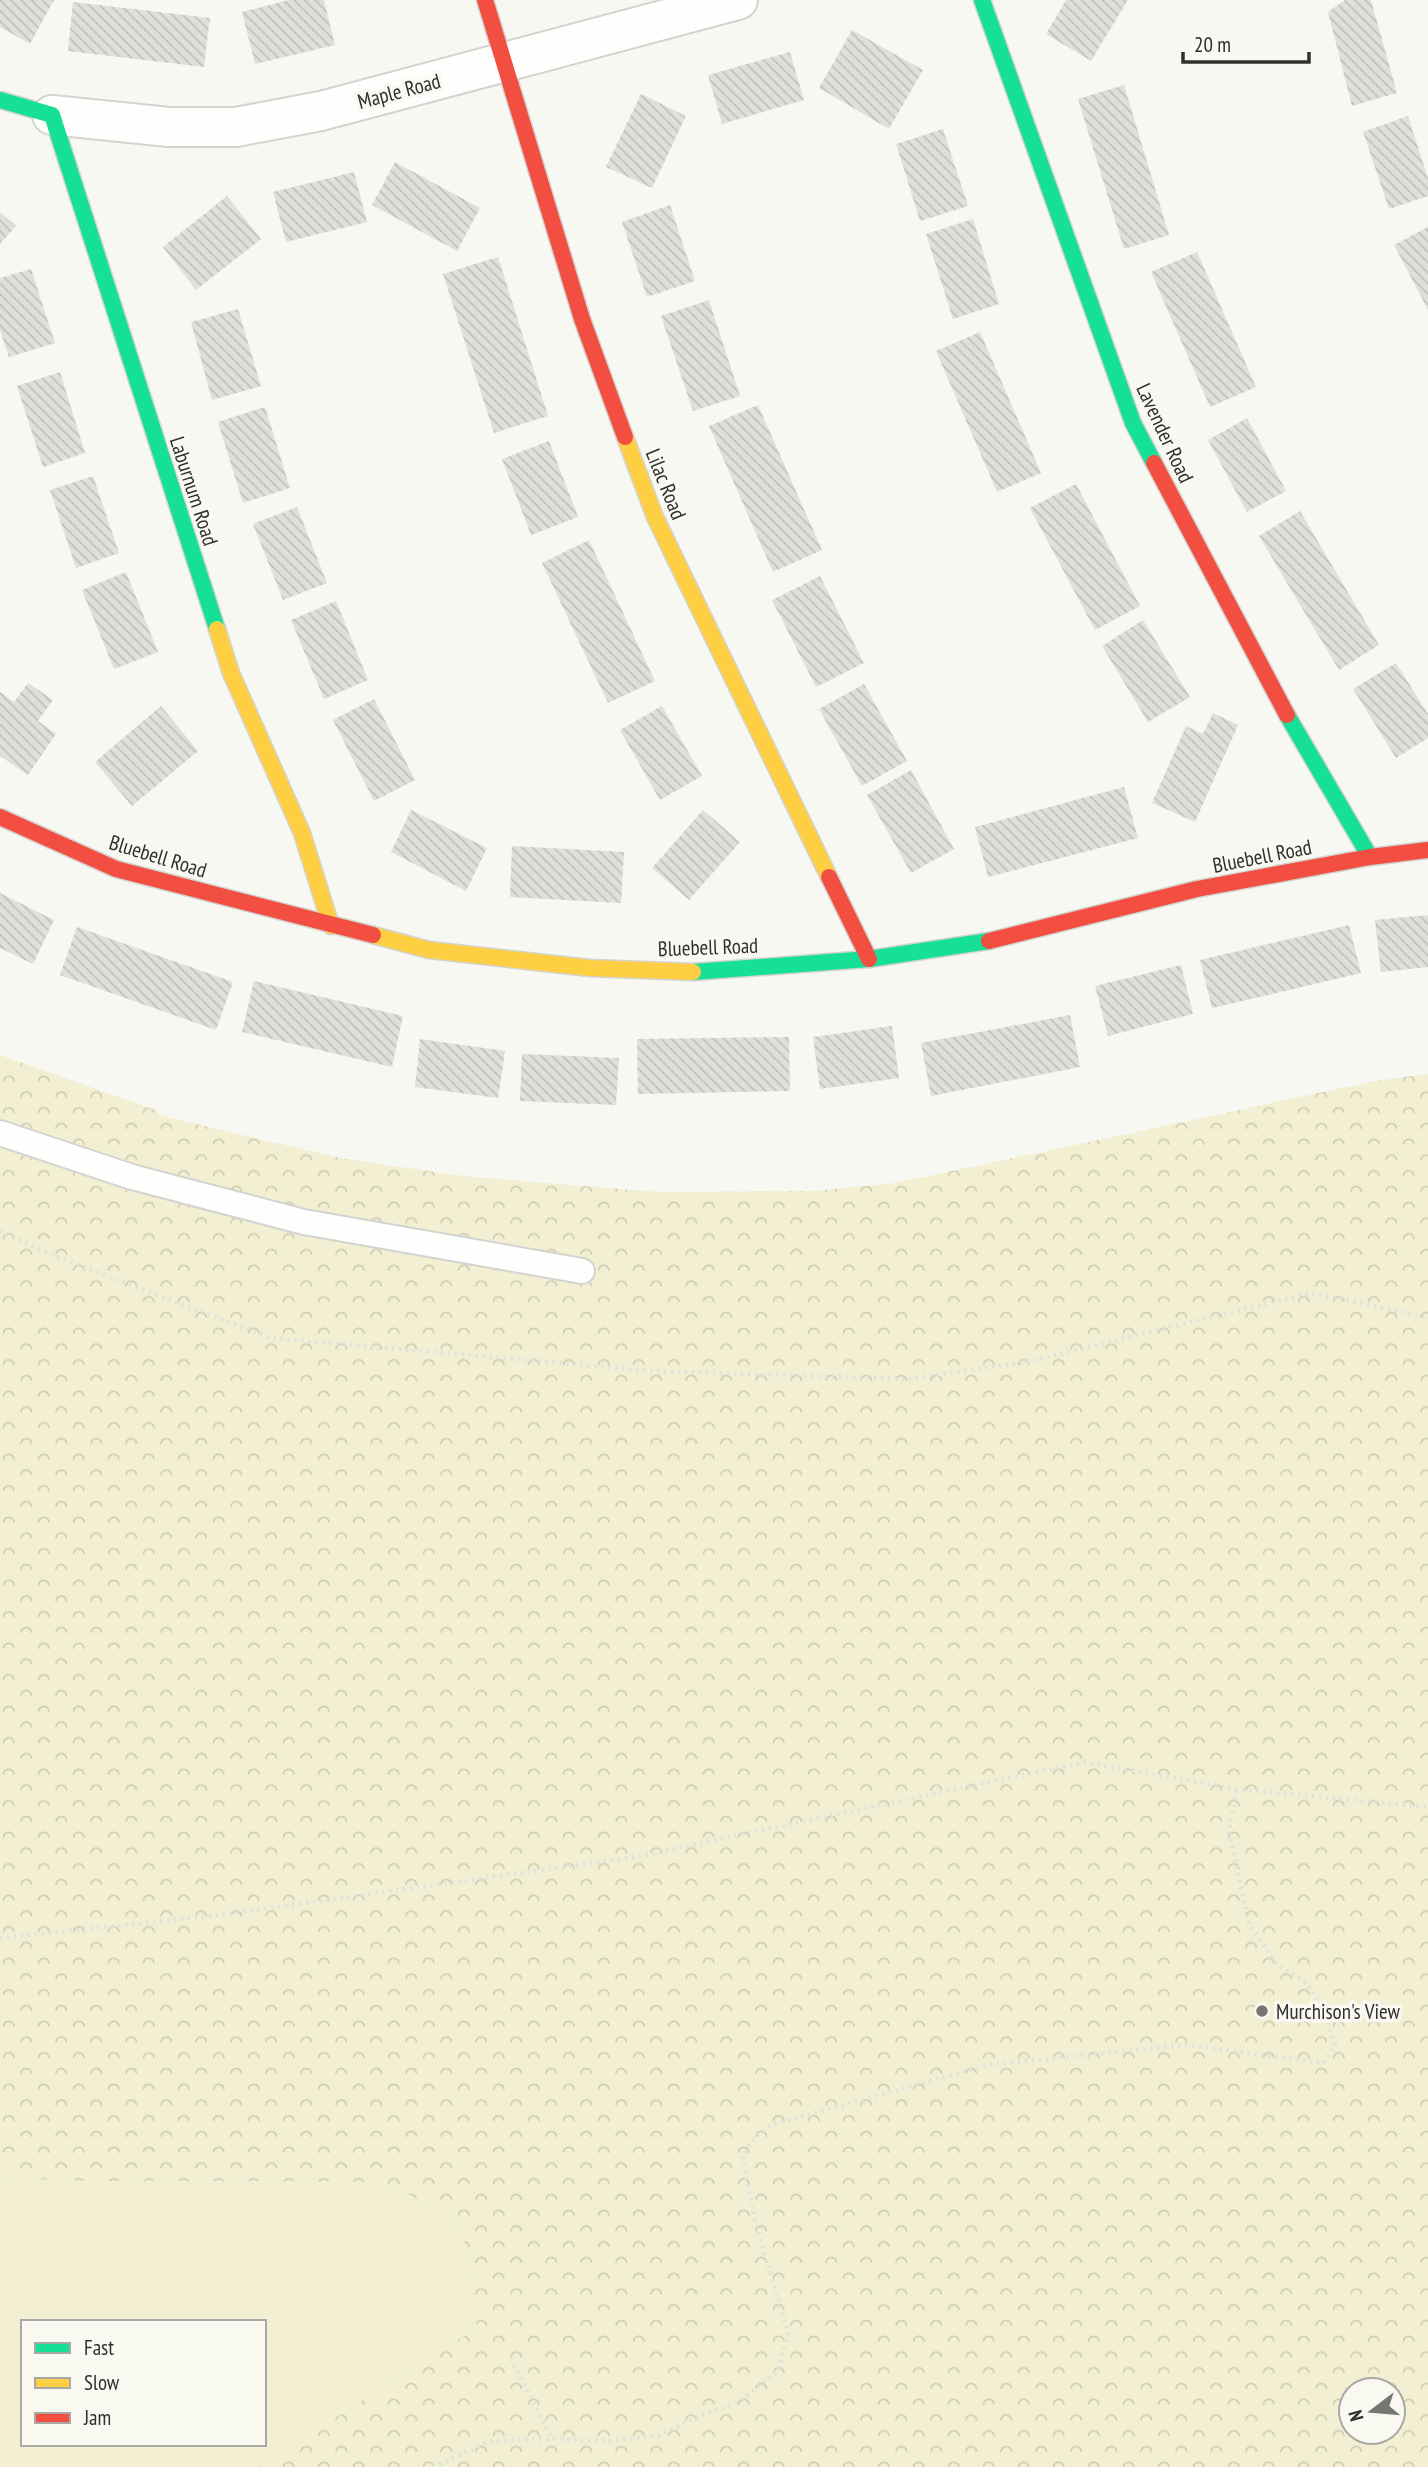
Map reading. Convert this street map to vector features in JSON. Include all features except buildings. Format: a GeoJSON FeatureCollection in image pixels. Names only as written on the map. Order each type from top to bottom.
{"type":"FeatureCollection","features":[{"type":"Feature","properties":{"kind":"street","name":"Lilac Road"},"geometry":{"type":"LineString","coordinates":[[485,0],[582,319],[655,517],[869,958]]}},
{"type":"Feature","properties":{"kind":"street","name":"Maple Road"},"geometry":{"type":"LineString","coordinates":[[52,115],[169,127],[236,127],[321,111],[738,0]]}},
{"type":"Feature","properties":{"kind":"street","name":"Lavender Road"},"geometry":{"type":"LineString","coordinates":[[982,0],[1133,423],[1300,740],[1370,857]]}},
{"type":"Feature","properties":{"kind":"street"},"geometry":{"type":"LineString","coordinates":[[0,100],[52,115]]}},
{"type":"Feature","properties":{"kind":"street","name":"Laburnum Road"},"geometry":{"type":"LineString","coordinates":[[52,115],[231,673],[302,833],[331,926]]}},
{"type":"Feature","properties":{"kind":"street","name":"Bluebell Road"},"geometry":{"type":"LineString","coordinates":[[0,817],[116,869],[429,950],[590,968],[704,972],[869,958],[995,940],[1197,889],[1370,857],[1428,850]]}},
{"type":"Feature","properties":{"kind":"lane"},"geometry":{"type":"LineString","coordinates":[[0,1133],[132,1177],[304,1222],[582,1271]]}},
{"type":"Feature","properties":{"kind":"path"},"geometry":{"type":"LineString","coordinates":[[0,1231],[55,1256],[271,1338],[653,1371],[908,1379],[1031,1362],[1311,1293],[1428,1317]]}},
{"type":"Feature","properties":{"kind":"path"},"geometry":{"type":"LineString","coordinates":[[0,1938],[220,1915],[635,1857],[1084,1762],[1236,1789],[1428,1808]]}},
{"type":"Feature","properties":{"kind":"path"},"geometry":{"type":"LineString","coordinates":[[433,2467],[490,2441],[609,2441],[658,2436],[701,2415],[739,2402],[778,2371],[788,2332],[755,2221],[743,2159],[750,2142],[770,2126],[988,2065],[1186,2045],[1324,2063],[1335,2044],[1323,2008],[1307,1983],[1279,1966],[1249,1923],[1229,1831],[1236,1789]]}},
{"type":"Feature","properties":{"kind":"path"},"geometry":{"type":"LineString","coordinates":[[511,2359],[552,2440]]}},
{"type":"Feature","properties":{"kind":"green space"},"geometry":{"type":"Polygon","coordinates":[[[0,1055],[158,1111],[158,1115],[340,1158],[462,1176],[657,1192],[813,1191],[896,1183],[1375,1081],[1428,1074],[1428,2467],[257,2467],[477,2328],[460,2220],[383,2182],[86,2181],[0,2178],[0,1055]]]}},
{"type":"Feature","properties":{"kind":"green space"},"geometry":{"type":"Polygon","coordinates":[[[0,2178],[86,2181],[383,2182],[460,2220],[477,2328],[257,2467],[0,2467],[0,2178]]]}},
{"type":"Feature","properties":{"kind":"traffic: fast"},"geometry":{"type":"LineString","coordinates":[[982,0],[1133,423],[1154,463]]}},
{"type":"Feature","properties":{"kind":"traffic: fast"},"geometry":{"type":"LineString","coordinates":[[0,100],[52,115],[217,629]]}},
{"type":"Feature","properties":{"kind":"traffic: fast"},"geometry":{"type":"LineString","coordinates":[[1287,715],[1370,857]]}},
{"type":"Feature","properties":{"kind":"traffic: fast"},"geometry":{"type":"LineString","coordinates":[[693,972],[869,959],[989,941]]}},
{"type":"Feature","properties":{"kind":"traffic: slow"},"geometry":{"type":"LineString","coordinates":[[625,437],[655,517],[829,877]]}},
{"type":"Feature","properties":{"kind":"traffic: slow"},"geometry":{"type":"LineString","coordinates":[[217,629],[231,673],[302,833],[331,926]]}},
{"type":"Feature","properties":{"kind":"traffic: slow"},"geometry":{"type":"LineString","coordinates":[[373,935],[429,950],[590,968],[693,972]]}},
{"type":"Feature","properties":{"kind":"traffic: jam"},"geometry":{"type":"LineString","coordinates":[[485,0],[582,319],[625,437]]}},
{"type":"Feature","properties":{"kind":"traffic: jam"},"geometry":{"type":"LineString","coordinates":[[1154,463],[1287,715]]}},
{"type":"Feature","properties":{"kind":"traffic: jam"},"geometry":{"type":"LineString","coordinates":[[0,817],[116,869],[373,935]]}},
{"type":"Feature","properties":{"kind":"traffic: jam"},"geometry":{"type":"LineString","coordinates":[[989,941],[1197,889],[1370,857],[1428,850]]}},
{"type":"Feature","properties":{"kind":"traffic: jam"},"geometry":{"type":"LineString","coordinates":[[829,877],[869,959]]}},
{"type":"Feature","properties":{"kind":"place","name":"Murchison's View"},"geometry":{"type":"Point","coordinates":[1262,2011]}}]}
